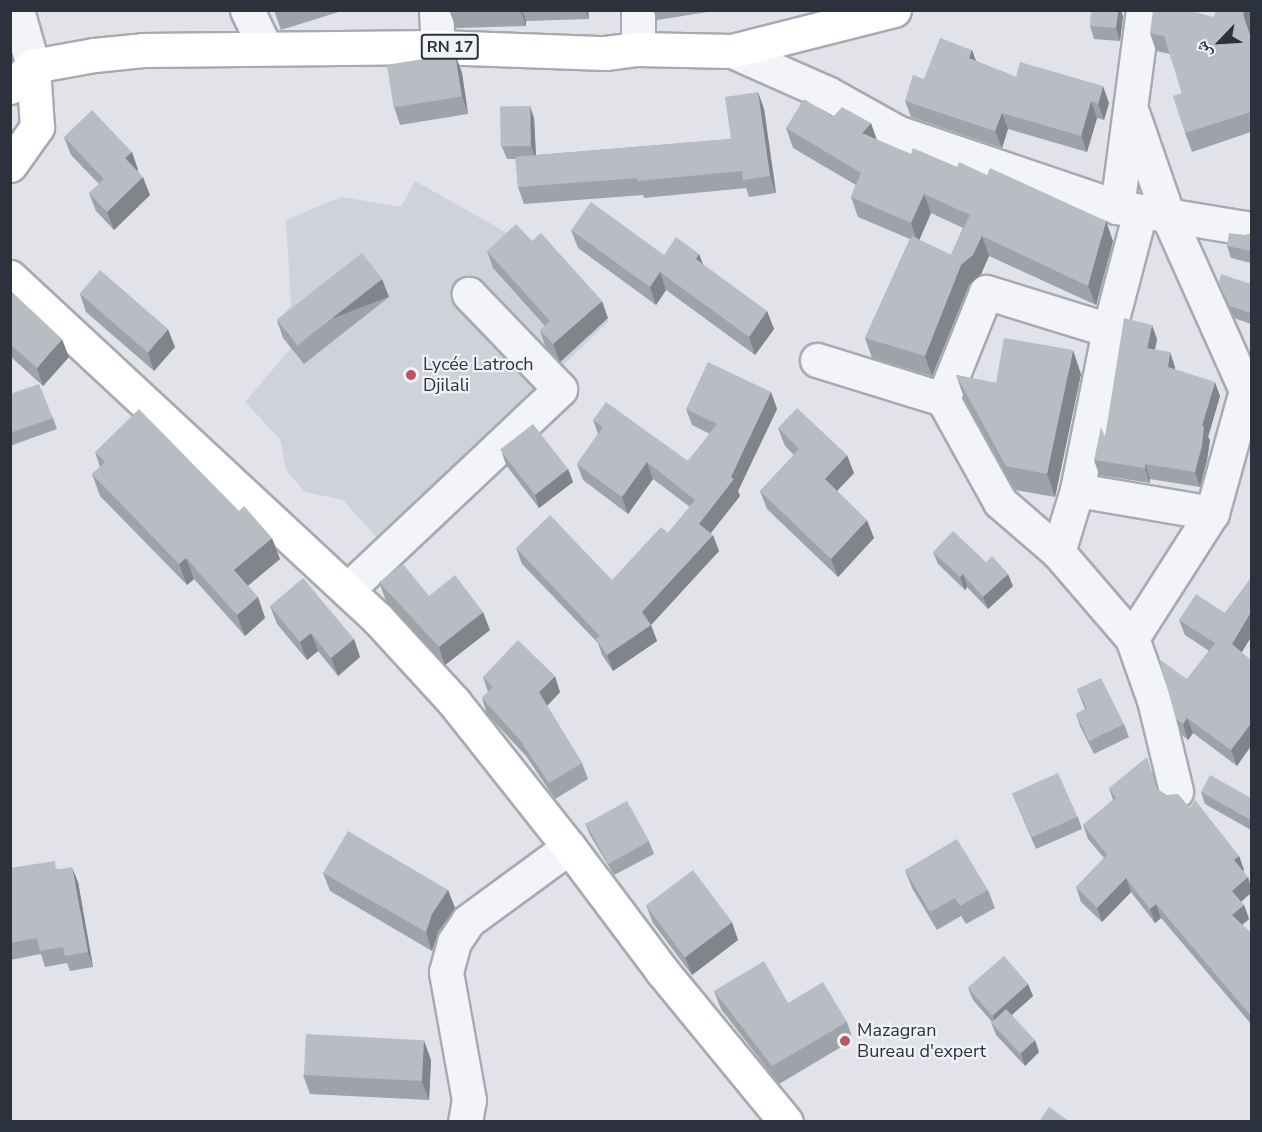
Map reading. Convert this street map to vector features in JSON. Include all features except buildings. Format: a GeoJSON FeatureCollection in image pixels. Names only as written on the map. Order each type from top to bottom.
{"type":"FeatureCollection","features":[{"type":"Feature","properties":{"kind":"main road","name":"RN 17"},"geometry":{"type":"LineString","coordinates":[[22,77],[94,55],[143,50],[438,47],[605,53],[638,49],[732,51],[894,10]]}},
{"type":"Feature","properties":{"kind":"main road"},"geometry":{"type":"LineString","coordinates":[[10,165],[37,127],[22,77]]}},
{"type":"Feature","properties":{"kind":"main road"},"geometry":{"type":"LineString","coordinates":[[10,277],[378,620],[454,702],[569,847],[662,971],[786,1122]]}},
{"type":"Feature","properties":{"kind":"street"},"geometry":{"type":"LineString","coordinates":[[17,10],[22,77]]}},
{"type":"Feature","properties":{"kind":"street"},"geometry":{"type":"LineString","coordinates":[[247,10],[265,47]]}},
{"type":"Feature","properties":{"kind":"street"},"geometry":{"type":"LineString","coordinates":[[436,10],[438,47]]}},
{"type":"Feature","properties":{"kind":"street"},"geometry":{"type":"LineString","coordinates":[[638,10],[638,49]]}},
{"type":"Feature","properties":{"kind":"street"},"geometry":{"type":"LineString","coordinates":[[1058,552],[1077,490],[1109,330],[1142,211],[1131,109],[1143,10]]}},
{"type":"Feature","properties":{"kind":"street"},"geometry":{"type":"LineString","coordinates":[[732,51],[827,93],[899,133],[1142,211],[1251,229]]}},
{"type":"Feature","properties":{"kind":"street"},"geometry":{"type":"LineString","coordinates":[[1131,109],[1142,211],[1204,295],[1248,399],[1212,513],[1132,638]]}},
{"type":"Feature","properties":{"kind":"street"},"geometry":{"type":"LineString","coordinates":[[943,399],[986,292],[1109,330]]}},
{"type":"Feature","properties":{"kind":"street"},"geometry":{"type":"LineString","coordinates":[[346,590],[560,388],[469,294]]}},
{"type":"Feature","properties":{"kind":"street"},"geometry":{"type":"LineString","coordinates":[[816,360],[943,399],[1000,502],[1058,552],[1132,638],[1154,700],[1176,791]]}},
{"type":"Feature","properties":{"kind":"street"},"geometry":{"type":"LineString","coordinates":[[1077,490],[1212,513]]}},
{"type":"Feature","properties":{"kind":"street"},"geometry":{"type":"LineString","coordinates":[[465,1122],[469,1100],[446,972],[454,942],[468,921],[569,847]]}},
{"type":"Feature","properties":{"kind":"shaded area","name":"Lycée Latroch Djilali"},"geometry":{"type":"Polygon","coordinates":[[[415,181],[543,253],[609,321],[380,541],[343,500],[305,492],[286,470],[280,439],[245,402],[292,347],[277,324],[291,305],[286,220],[341,197],[401,207],[415,181]]]}},
{"type":"Feature","properties":{"kind":"place","name":"Lycée Latroch Djilali"},"geometry":{"type":"Point","coordinates":[411,375]}},
{"type":"Feature","properties":{"kind":"place","name":"Mazagran Bureau d'expert"},"geometry":{"type":"Point","coordinates":[845,1041]}}]}
